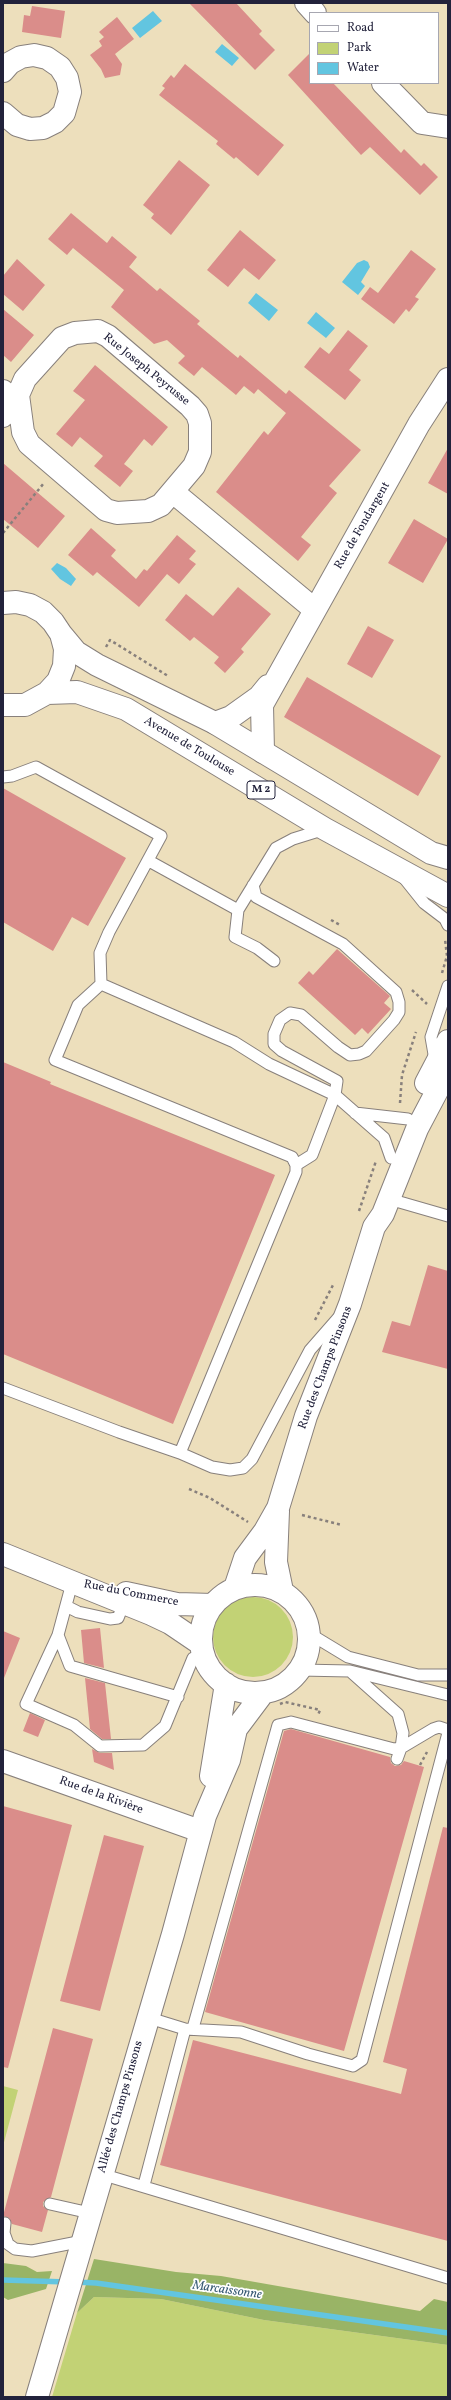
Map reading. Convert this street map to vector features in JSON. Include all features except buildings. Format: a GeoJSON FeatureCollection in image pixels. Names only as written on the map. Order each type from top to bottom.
{"type":"FeatureCollection","features":[{"type":"Feature","properties":{"kind":"street"},"geometry":{"type":"LineString","coordinates":[[306,3],[314,12]]}},
{"type":"Feature","properties":{"kind":"street"},"geometry":{"type":"LineString","coordinates":[[3,69],[21,57],[34,55],[47,58],[60,67],[67,78],[70,92],[64,112],[55,122],[43,128],[30,129],[17,126],[3,113]]}},
{"type":"Feature","properties":{"kind":"street"},"geometry":{"type":"LineString","coordinates":[[384,84],[422,123],[448,127]]}},
{"type":"Feature","properties":{"kind":"street","name":"Rue Joseph Peyrusse"},"geometry":{"type":"LineString","coordinates":[[98,331],[108,336],[197,414],[201,434],[200,452],[194,466],[161,506],[148,511],[117,513],[106,510],[29,444],[7,406],[18,395],[25,379],[62,338],[75,333],[98,331]]}},
{"type":"Feature","properties":{"kind":"street","name":"Rue de Fondargent"},"geometry":{"type":"LineString","coordinates":[[263,752],[262,705],[314,609],[392,476],[419,424],[448,379]]}},
{"type":"Feature","properties":{"kind":"street"},"geometry":{"type":"LineString","coordinates":[[173,492],[314,609]]}},
{"type":"Feature","properties":{"kind":"street"},"geometry":{"type":"LineString","coordinates":[[7,600],[30,605],[43,612],[53,622],[76,652],[97,665],[215,723],[432,853],[448,858]]}},
{"type":"Feature","properties":{"kind":"street"},"geometry":{"type":"LineString","coordinates":[[3,705],[26,705],[47,694],[58,681],[64,666],[65,650],[61,634]]}},
{"type":"Feature","properties":{"kind":"street","name":"Rue de Fondargent"},"geometry":{"type":"LineString","coordinates":[[215,723],[232,717],[259,697],[279,673]]}},
{"type":"Feature","properties":{"kind":"street","name":"Avenue de Toulouse"},"geometry":{"type":"LineString","coordinates":[[47,694],[76,692],[126,709],[325,829],[448,896]]}},
{"type":"Feature","properties":{"kind":"street","name":"Rue des Champs Pinsons"},"geometry":{"type":"LineString","coordinates":[[235,1588],[245,1558],[265,1531],[278,1508],[306,1416],[350,1304],[374,1227],[383,1214],[442,1067],[448,1041]]}},
{"type":"Feature","properties":{"kind":"street","name":"Rue des Champs Pinsons"},"geometry":{"type":"LineString","coordinates":[[374,1227],[373,1211],[391,1158],[408,1119],[442,1067]]}},
{"type":"Feature","properties":{"kind":"street","name":"Rue des Champs Pinsons"},"geometry":{"type":"LineString","coordinates":[[278,1508],[276,1562],[282,1591]]}},
{"type":"Feature","properties":{"kind":"street","name":"Rue du Commerce"},"geometry":{"type":"LineString","coordinates":[[3,1554],[170,1623],[202,1649]]}},
{"type":"Feature","properties":{"kind":"street","name":"Rue du Commerce"},"geometry":{"type":"LineString","coordinates":[[72,1582],[177,1604],[213,1605]]}},
{"type":"Feature","properties":{"kind":"street"},"geometry":{"type":"LineString","coordinates":[[260,1585],[282,1591],[295,1602],[304,1614],[310,1634],[308,1652],[300,1670],[282,1686],[263,1693],[244,1692],[226,1684],[209,1668],[202,1649],[203,1625],[213,1605],[223,1595],[235,1588],[260,1585]]}},
{"type":"Feature","properties":{"kind":"street","name":"Allée des Champs Pinsons"},"geometry":{"type":"LineString","coordinates":[[37,2397],[81,2249],[146,2017],[172,1934],[202,1824],[226,1684]]}},
{"type":"Feature","properties":{"kind":"street","name":"Allée des Champs Pinsons"},"geometry":{"type":"LineString","coordinates":[[202,1824],[229,1760],[236,1729],[263,1693]]}},
{"type":"Feature","properties":{"kind":"street","name":"Rue de la Rivière"},"geometry":{"type":"LineString","coordinates":[[3,1761],[202,1824]]}},
{"type":"Feature","properties":{"kind":"lane"},"geometry":{"type":"LineString","coordinates":[[3,777],[12,776],[36,767],[161,836],[149,861],[109,932],[100,953],[101,984],[78,1005],[55,1060],[292,1157],[296,1165],[296,1172],[180,1453]]}},
{"type":"Feature","properties":{"kind":"lane"},"geometry":{"type":"LineString","coordinates":[[274,961],[257,948],[235,937],[238,910],[276,848],[293,839],[325,829]]}},
{"type":"Feature","properties":{"kind":"lane"},"geometry":{"type":"LineString","coordinates":[[149,861],[238,910]]}},
{"type":"Feature","properties":{"kind":"lane"},"geometry":{"type":"LineString","coordinates":[[398,870],[424,903],[445,919],[448,925]]}},
{"type":"Feature","properties":{"kind":"lane"},"geometry":{"type":"LineString","coordinates":[[253,885],[256,897],[343,944],[396,992],[400,1002],[399,1012],[394,1020],[366,1051],[359,1054],[350,1055],[338,1047],[301,1015],[290,1014],[280,1020],[274,1034],[274,1044],[282,1051],[337,1081],[335,1095],[312,1155],[296,1165]]}},
{"type":"Feature","properties":{"kind":"lane"},"geometry":{"type":"LineString","coordinates":[[101,984],[234,1042],[269,1064],[335,1095],[384,1138],[391,1158]]}},
{"type":"Feature","properties":{"kind":"lane"},"geometry":{"type":"LineString","coordinates":[[442,1067],[431,1037],[448,986]]}},
{"type":"Feature","properties":{"kind":"lane"},"geometry":{"type":"LineString","coordinates":[[355,1113],[408,1119]]}},
{"type":"Feature","properties":{"kind":"lane"},"geometry":{"type":"LineString","coordinates":[[389,1199],[448,1216]]}},
{"type":"Feature","properties":{"kind":"lane"},"geometry":{"type":"LineString","coordinates":[[3,1388],[119,1432],[180,1453],[200,1463],[230,1470],[243,1468],[252,1459],[310,1350],[350,1304]]}},
{"type":"Feature","properties":{"kind":"lane"},"geometry":{"type":"LineString","coordinates":[[72,1582],[58,1635],[26,1704],[74,1725],[100,1746],[143,1744],[165,1726],[178,1696],[181,1683],[193,1658],[202,1649]]}},
{"type":"Feature","properties":{"kind":"lane"},"geometry":{"type":"LineString","coordinates":[[66,1606],[78,1612],[110,1619],[118,1618],[124,1603]]}},
{"type":"Feature","properties":{"kind":"lane"},"geometry":{"type":"LineString","coordinates":[[310,1634],[348,1657],[418,1675],[448,1675]]}},
{"type":"Feature","properties":{"kind":"lane"},"geometry":{"type":"LineString","coordinates":[[58,1635],[70,1666],[178,1696]]}},
{"type":"Feature","properties":{"kind":"lane"},"geometry":{"type":"LineString","coordinates":[[300,1670],[350,1671],[448,1695]]}},
{"type":"Feature","properties":{"kind":"lane"},"geometry":{"type":"LineString","coordinates":[[350,1671],[398,1714],[403,1733],[401,1748],[396,1759]]}},
{"type":"Feature","properties":{"kind":"lane"},"geometry":{"type":"LineString","coordinates":[[144,2185],[278,1725],[291,1722],[394,1749],[401,1748],[433,1729],[439,1727],[448,1730]]}},
{"type":"Feature","properties":{"kind":"lane"},"geometry":{"type":"LineString","coordinates":[[146,2017],[189,2028],[241,2032],[308,2054],[353,2066],[362,2060],[448,1733]]}},
{"type":"Feature","properties":{"kind":"lane"},"geometry":{"type":"LineString","coordinates":[[101,2174],[144,2185],[175,2197],[448,2278]]}},
{"type":"Feature","properties":{"kind":"lane"},"geometry":{"type":"LineString","coordinates":[[50,2204],[90,2213]]}},
{"type":"Feature","properties":{"kind":"lane"},"geometry":{"type":"LineString","coordinates":[[5,2222],[8,2244],[15,2249],[32,2251],[81,2249]]}},
{"type":"Feature","properties":{"kind":"path"},"geometry":{"type":"LineString","coordinates":[[3,534],[57,467]]}},
{"type":"Feature","properties":{"kind":"path"},"geometry":{"type":"LineString","coordinates":[[189,1489],[210,1498],[248,1522]]}},
{"type":"Feature","properties":{"kind":"path"},"geometry":{"type":"LineString","coordinates":[[302,1515],[342,1525]]}},
{"type":"Feature","properties":{"kind":"green space"},"geometry":{"type":"Polygon","coordinates":[[[253,1597],[268,1600],[281,1609],[290,1622],[293,1637],[290,1652],[281,1665],[268,1674],[253,1677],[238,1674],[225,1665],[216,1652],[213,1637],[216,1622],[225,1609],[238,1600],[253,1597]]]}},
{"type":"Feature","properties":{"kind":"green space"},"geometry":{"type":"Polygon","coordinates":[[[3,2086],[18,2090],[3,2146],[3,2086]]]}},
{"type":"Feature","properties":{"kind":"green space"},"geometry":{"type":"Polygon","coordinates":[[[94,2259],[176,2272],[221,2276],[420,2311],[434,2299],[448,2302],[448,2345],[264,2320],[161,2299],[94,2297],[77,2313],[94,2259]]]}},
{"type":"Feature","properties":{"kind":"green space"},"geometry":{"type":"Polygon","coordinates":[[[3,2263],[26,2266],[37,2272],[52,2271],[46,2289],[8,2300],[3,2297],[3,2263]]]}},
{"type":"Feature","properties":{"kind":"green space"},"geometry":{"type":"Polygon","coordinates":[[[94,2297],[161,2299],[264,2320],[448,2345],[448,2397],[52,2397],[77,2313],[94,2297]]]}},
{"type":"Feature","properties":{"kind":"water"},"geometry":{"type":"Polygon","coordinates":[[[153,11],[162,21],[140,38],[132,28],[153,11]]]}},
{"type":"Feature","properties":{"kind":"water"},"geometry":{"type":"Polygon","coordinates":[[[222,44],[239,58],[232,66],[215,52],[222,44]]]}},
{"type":"Feature","properties":{"kind":"water"},"geometry":{"type":"Polygon","coordinates":[[[364,260],[368,262],[370,267],[361,282],[365,286],[358,295],[342,282],[357,263],[364,260]]]}},
{"type":"Feature","properties":{"kind":"water"},"geometry":{"type":"Polygon","coordinates":[[[256,293],[278,310],[269,321],[248,303],[256,293]]]}},
{"type":"Feature","properties":{"kind":"water"},"geometry":{"type":"Polygon","coordinates":[[[316,312],[335,328],[326,338],[307,323],[316,312]]]}},
{"type":"Feature","properties":{"kind":"water"},"geometry":{"type":"Polygon","coordinates":[[[57,563],[66,568],[76,579],[71,586],[60,579],[51,569],[57,563]]]}},
{"type":"Feature","properties":{"kind":"waterway","name":"Marcaissonne"},"geometry":{"type":"LineString","coordinates":[[3,2280],[67,2282]]}},
{"type":"Feature","properties":{"kind":"waterway","name":"Marcaissonne"},"geometry":{"type":"LineString","coordinates":[[75,2282],[96,2283],[448,2333]]}}]}
